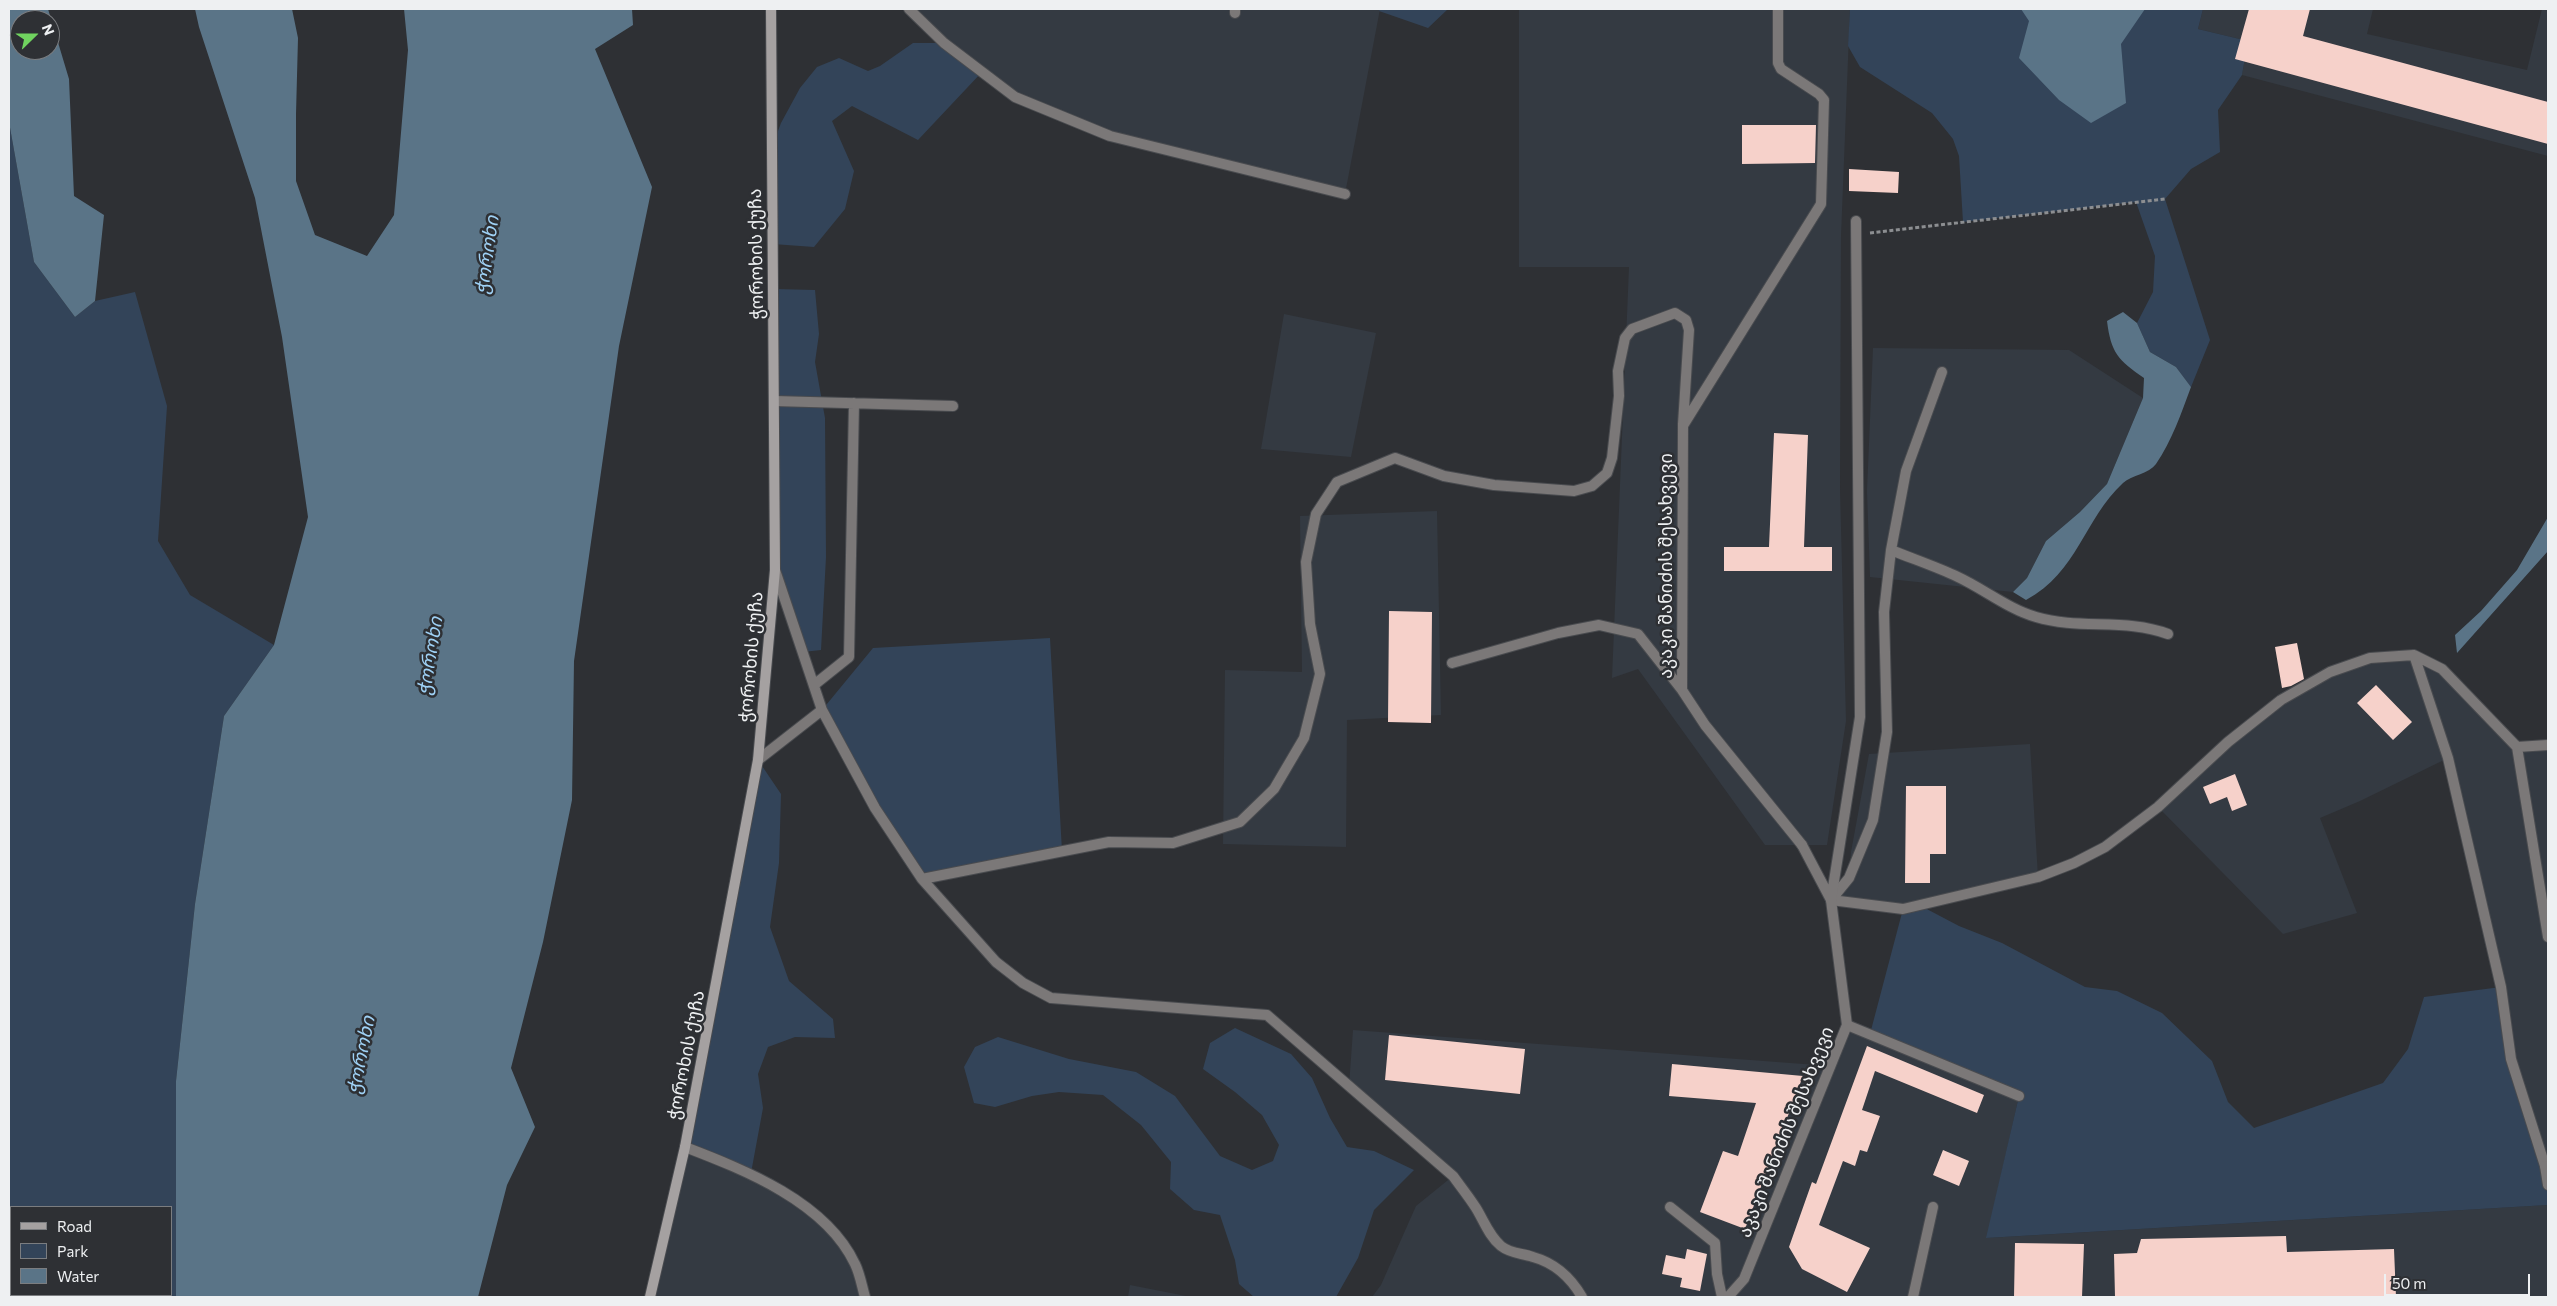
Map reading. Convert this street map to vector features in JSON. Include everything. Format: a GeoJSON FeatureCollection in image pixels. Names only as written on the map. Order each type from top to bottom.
{"type":"FeatureCollection","features":[{"type":"Feature","properties":{"kind":"street","name":"ჭოროხის ქუჩა"},"geometry":{"type":"LineString","coordinates":[[650,1297],[685,1147],[758,760],[776,570],[770,9]]}},
{"type":"Feature","properties":{"kind":"street"},"geometry":{"type":"LineString","coordinates":[[909,9],[944,43],[1015,98],[1110,136],[1346,194]]}},
{"type":"Feature","properties":{"kind":"street"},"geometry":{"type":"LineString","coordinates":[[1683,424],[1821,204],[1824,100],[1819,94],[1781,69],[1778,63],[1778,9]]}},
{"type":"Feature","properties":{"kind":"street"},"geometry":{"type":"LineString","coordinates":[[1831,900],[1860,717],[1856,221]]}},
{"type":"Feature","properties":{"kind":"street","name":"აკაკი შანიძის შესახვევი"},"geometry":{"type":"LineString","coordinates":[[922,879],[1109,842],[1173,843],[1240,822],[1274,789],[1304,738],[1320,674],[1310,624],[1306,562],[1316,514],[1337,482],[1395,458],[1444,476],[1494,484],[1574,490],[1592,486],[1607,473],[1612,458],[1619,396],[1618,371],[1625,338],[1632,329],[1675,313],[1686,320],[1689,330],[1683,424],[1682,690],[1705,725],[1802,845],[1831,900],[1847,1025],[1744,1279],[1728,1297]]}},
{"type":"Feature","properties":{"kind":"street"},"geometry":{"type":"LineString","coordinates":[[1831,900],[1849,878],[1873,820],[1887,732],[1884,612],[1891,550],[1906,471],[1942,372]]}},
{"type":"Feature","properties":{"kind":"street"},"geometry":{"type":"LineString","coordinates":[[774,401],[953,406]]}},
{"type":"Feature","properties":{"kind":"street"},"geometry":{"type":"LineString","coordinates":[[814,685],[849,657],[854,404]]}},
{"type":"Feature","properties":{"kind":"street"},"geometry":{"type":"LineString","coordinates":[[1891,550],[1959,577],[2002,602],[2035,617],[2074,625],[2150,627],[2168,634]]}},
{"type":"Feature","properties":{"kind":"street"},"geometry":{"type":"LineString","coordinates":[[776,570],[822,710],[875,808],[922,879],[996,962],[1023,983],[1051,998],[1267,1015],[1453,1176],[1475,1206],[1490,1234],[1501,1246],[1512,1253],[1534,1257],[1555,1266],[1574,1282],[1582,1297]]}},
{"type":"Feature","properties":{"kind":"street"},"geometry":{"type":"LineString","coordinates":[[1452,663],[1558,632],[1599,625],[1638,634],[1682,690]]}},
{"type":"Feature","properties":{"kind":"street"},"geometry":{"type":"LineString","coordinates":[[1831,900],[1903,909],[2038,877],[2074,863],[2106,847],[2158,807],[2228,742],[2281,700],[2330,672],[2370,658],[2414,655],[2442,669],[2517,747],[2548,937]]}},
{"type":"Feature","properties":{"kind":"street"},"geometry":{"type":"LineString","coordinates":[[2414,655],[2448,758],[2501,987],[2511,1059],[2545,1166],[2548,1185]]}},
{"type":"Feature","properties":{"kind":"street"},"geometry":{"type":"LineString","coordinates":[[758,760],[822,710]]}},
{"type":"Feature","properties":{"kind":"street"},"geometry":{"type":"LineString","coordinates":[[2517,747],[2548,746]]}},
{"type":"Feature","properties":{"kind":"street"},"geometry":{"type":"LineString","coordinates":[[1847,1025],[2019,1096]]}},
{"type":"Feature","properties":{"kind":"street"},"geometry":{"type":"LineString","coordinates":[[685,1147],[751,1173],[808,1210],[834,1233],[856,1264],[865,1297]]}},
{"type":"Feature","properties":{"kind":"street"},"geometry":{"type":"LineString","coordinates":[[1913,1297],[1933,1206]]}},
{"type":"Feature","properties":{"kind":"street"},"geometry":{"type":"LineString","coordinates":[[1670,1207],[1715,1243],[1717,1274],[1722,1297]]}},
{"type":"Feature","properties":{"kind":"path"},"geometry":{"type":"LineString","coordinates":[[1856,235],[2165,199]]}},
{"type":"Feature","properties":{"kind":"shaded area"},"geometry":{"type":"Polygon","coordinates":[[[909,9],[1380,9],[1345,194],[1110,136],[1015,97],[909,9]]]}},
{"type":"Feature","properties":{"kind":"shaded area"},"geometry":{"type":"Polygon","coordinates":[[[1519,9],[1850,9],[1841,236],[1840,489],[1846,721],[1827,845],[1765,845],[1638,669],[1612,678],[1629,267],[1519,267],[1519,9]]]}},
{"type":"Feature","properties":{"kind":"shaded area"},"geometry":{"type":"Polygon","coordinates":[[[2203,9],[2373,9],[2367,34],[2527,70],[2542,9],[2548,9],[2548,156],[2242,75],[2248,41],[2198,29],[2203,9]]]}},
{"type":"Feature","properties":{"kind":"shaded area"},"geometry":{"type":"Polygon","coordinates":[[[1284,314],[1376,333],[1351,457],[1261,449],[1284,314]]]}},
{"type":"Feature","properties":{"kind":"shaded area"},"geometry":{"type":"Polygon","coordinates":[[[1873,348],[2069,350],[2143,398],[2107,484],[2080,512],[2046,541],[2027,578],[2013,592],[1870,577],[1867,491],[1873,348]]]}},
{"type":"Feature","properties":{"kind":"shaded area"},"geometry":{"type":"Polygon","coordinates":[[[1437,511],[1441,715],[1347,720],[1346,847],[1223,844],[1225,670],[1302,672],[1300,516],[1437,511]]]}},
{"type":"Feature","properties":{"kind":"shaded area"},"geometry":{"type":"Polygon","coordinates":[[[2414,655],[2442,669],[2517,747],[2548,745],[2548,1185],[2511,1059],[2448,758],[2360,801],[2320,818],[2357,913],[2283,934],[2158,807],[2281,700],[2370,658],[2414,655]]]}},
{"type":"Feature","properties":{"kind":"shaded area"},"geometry":{"type":"Polygon","coordinates":[[[2030,744],[2038,877],[1921,906],[1831,900],[1849,878],[1851,852],[1869,754],[2030,744]]]}},
{"type":"Feature","properties":{"kind":"shaded area"},"geometry":{"type":"Polygon","coordinates":[[[1847,1025],[2019,1096],[1987,1238],[2548,1205],[2548,1297],[1372,1297],[1381,1285],[1416,1206],[1453,1176],[1349,1086],[1353,1030],[1830,1066],[1847,1025]]]}},
{"type":"Feature","properties":{"kind":"shaded area"},"geometry":{"type":"Polygon","coordinates":[[[685,1147],[726,1163],[808,1210],[855,1264],[865,1297],[650,1297],[685,1147]]]}},
{"type":"Feature","properties":{"kind":"shaded area"},"geometry":{"type":"Polygon","coordinates":[[[1130,1285],[1191,1297],[1128,1297],[1130,1285]]]}},
{"type":"Feature","properties":{"kind":"green space"},"geometry":{"type":"Polygon","coordinates":[[[1380,9],[1448,9],[1428,28],[1379,11],[1380,9]]]}},
{"type":"Feature","properties":{"kind":"green space"},"geometry":{"type":"Polygon","coordinates":[[[1850,9],[2203,9],[2198,29],[2248,41],[2242,75],[2218,110],[2220,152],[2191,169],[2165,199],[2210,340],[2191,387],[2176,367],[2150,352],[2137,323],[2153,292],[2155,256],[2136,202],[1963,222],[1959,156],[1953,139],[1932,113],[1860,67],[1848,46],[1850,9]]]}},
{"type":"Feature","properties":{"kind":"green space"},"geometry":{"type":"Polygon","coordinates":[[[913,43],[944,43],[982,72],[918,140],[852,106],[832,121],[854,171],[845,209],[814,247],[773,244],[772,147],[781,123],[800,88],[817,67],[839,58],[868,71],[880,66],[913,43]]]}},
{"type":"Feature","properties":{"kind":"green space"},"geometry":{"type":"Polygon","coordinates":[[[9,122],[34,262],[75,317],[95,301],[135,292],[167,406],[158,541],[190,595],[274,645],[224,716],[195,904],[176,1081],[176,1297],[9,1297],[9,122]]]}},
{"type":"Feature","properties":{"kind":"green space"},"geometry":{"type":"Polygon","coordinates":[[[773,289],[815,290],[819,334],[815,362],[825,418],[826,557],[821,650],[803,652],[775,570],[773,289]]]}},
{"type":"Feature","properties":{"kind":"green space"},"geometry":{"type":"Polygon","coordinates":[[[1050,638],[1062,851],[922,879],[822,710],[873,648],[1050,638]]]}},
{"type":"Feature","properties":{"kind":"green space"},"geometry":{"type":"Polygon","coordinates":[[[758,760],[781,794],[779,863],[770,927],[789,981],[833,1019],[835,1038],[795,1037],[768,1047],[758,1074],[763,1108],[751,1173],[685,1147],[758,760]]]}},
{"type":"Feature","properties":{"kind":"green space"},"geometry":{"type":"Polygon","coordinates":[[[1921,906],[1959,926],[2002,943],[2085,987],[2117,991],[2162,1013],[2212,1061],[2228,1102],[2254,1128],[2383,1083],[2408,1049],[2424,997],[2501,987],[2511,1059],[2548,1185],[2548,1205],[1986,1238],[2019,1096],[1870,1034],[1903,909],[1921,906]]]}},
{"type":"Feature","properties":{"kind":"green space"},"geometry":{"type":"Polygon","coordinates":[[[1235,1028],[1291,1054],[1312,1078],[1330,1118],[1347,1147],[1374,1151],[1414,1170],[1374,1210],[1358,1258],[1336,1297],[1254,1297],[1239,1284],[1235,1260],[1220,1215],[1194,1210],[1170,1189],[1171,1162],[1141,1125],[1103,1095],[1059,1092],[1032,1096],[995,1107],[974,1103],[964,1067],[975,1047],[998,1037],[1069,1059],[1136,1072],[1175,1096],[1220,1156],[1252,1170],[1273,1161],[1279,1145],[1262,1115],[1235,1092],[1203,1069],[1210,1043],[1235,1028]]]}},
{"type":"Feature","properties":{"kind":"water"},"geometry":{"type":"Polygon","coordinates":[[[9,9],[48,9],[10,10],[10,60],[60,60],[60,49],[69,79],[74,196],[104,215],[95,301],[75,317],[34,262],[9,122],[9,9]]]}},
{"type":"Feature","properties":{"kind":"water","name":"ჭოროხი"},"geometry":{"type":"Polygon","coordinates":[[[195,9],[292,9],[298,38],[296,181],[315,235],[367,256],[394,215],[408,50],[404,9],[632,9],[633,25],[595,49],[652,187],[619,346],[574,661],[572,800],[543,942],[511,1068],[535,1127],[507,1185],[478,1297],[176,1297],[176,1081],[195,904],[224,716],[274,645],[308,517],[282,337],[255,198],[199,27],[195,9]]]}},
{"type":"Feature","properties":{"kind":"water"},"geometry":{"type":"Polygon","coordinates":[[[2021,9],[2145,9],[2121,44],[2126,103],[2091,123],[2059,100],[2019,58],[2029,21],[2021,9]]]}},
{"type":"Feature","properties":{"kind":"water"},"geometry":{"type":"Polygon","coordinates":[[[2123,312],[2137,323],[2150,352],[2176,367],[2191,387],[2180,417],[2156,464],[2149,470],[2123,483],[2110,497],[2058,575],[2026,600],[2013,592],[2027,578],[2046,541],[2080,512],[2107,484],[2143,398],[2144,378],[2117,355],[2111,341],[2107,321],[2123,312]]]}},
{"type":"Feature","properties":{"kind":"water"},"geometry":{"type":"Polygon","coordinates":[[[2548,517],[2548,551],[2457,653],[2455,635],[2481,611],[2517,570],[2548,517]]]}},
{"type":"Feature","properties":{"kind":"building"},"geometry":{"type":"Polygon","coordinates":[[[2249,9],[2310,9],[2303,36],[2548,102],[2548,144],[2235,59],[2249,9]]]}},
{"type":"Feature","properties":{"kind":"building"},"geometry":{"type":"Polygon","coordinates":[[[1742,125],[1816,125],[1815,163],[1742,164],[1742,125]]]}},
{"type":"Feature","properties":{"kind":"building"},"geometry":{"type":"Polygon","coordinates":[[[1849,169],[1899,172],[1898,193],[1849,191],[1849,169]]]}},
{"type":"Feature","properties":{"kind":"building"},"geometry":{"type":"Polygon","coordinates":[[[1774,433],[1808,435],[1804,547],[1832,547],[1832,571],[1724,571],[1724,547],[1769,547],[1774,433]]]}},
{"type":"Feature","properties":{"kind":"building"},"geometry":{"type":"Polygon","coordinates":[[[1389,611],[1432,612],[1431,723],[1388,722],[1389,611]]]}},
{"type":"Feature","properties":{"kind":"building"},"geometry":{"type":"Polygon","coordinates":[[[2297,643],[2304,679],[2291,686],[2282,688],[2275,647],[2297,643]]]}},
{"type":"Feature","properties":{"kind":"building"},"geometry":{"type":"Polygon","coordinates":[[[2376,685],[2412,722],[2393,740],[2357,703],[2376,685]]]}},
{"type":"Feature","properties":{"kind":"building"},"geometry":{"type":"Polygon","coordinates":[[[2235,774],[2247,805],[2232,811],[2227,797],[2210,804],[2203,787],[2235,774]]]}},
{"type":"Feature","properties":{"kind":"building"},"geometry":{"type":"Polygon","coordinates":[[[1906,786],[1946,786],[1946,854],[1930,854],[1930,883],[1905,883],[1906,786]]]}},
{"type":"Feature","properties":{"kind":"building"},"geometry":{"type":"Polygon","coordinates":[[[1389,1035],[1525,1049],[1520,1094],[1385,1080],[1389,1035]]]}},
{"type":"Feature","properties":{"kind":"building"},"geometry":{"type":"Polygon","coordinates":[[[1867,1046],[1984,1095],[1977,1113],[1875,1071],[1862,1110],[1880,1116],[1867,1152],[1860,1150],[1855,1166],[1843,1161],[1819,1225],[1870,1248],[1847,1292],[1802,1269],[1789,1247],[1812,1182],[1816,1184],[1867,1046]]]}},
{"type":"Feature","properties":{"kind":"building"},"geometry":{"type":"Polygon","coordinates":[[[1672,1064],[1803,1076],[1745,1229],[1700,1212],[1723,1151],[1738,1156],[1756,1103],[1669,1096],[1672,1064]]]}},
{"type":"Feature","properties":{"kind":"building"},"geometry":{"type":"Polygon","coordinates":[[[1943,1150],[1969,1161],[1959,1186],[1933,1175],[1943,1150]]]}},
{"type":"Feature","properties":{"kind":"building"},"geometry":{"type":"Polygon","coordinates":[[[2286,1236],[2287,1252],[2394,1249],[2396,1297],[2115,1297],[2114,1254],[2137,1253],[2141,1239],[2286,1236]]]}},
{"type":"Feature","properties":{"kind":"building"},"geometry":{"type":"Polygon","coordinates":[[[2015,1243],[2084,1244],[2082,1297],[2014,1297],[2015,1243]]]}},
{"type":"Feature","properties":{"kind":"building"},"geometry":{"type":"Polygon","coordinates":[[[1687,1249],[1707,1254],[1700,1291],[1680,1287],[1682,1278],[1662,1274],[1666,1255],[1685,1259],[1687,1249]]]}}]}
